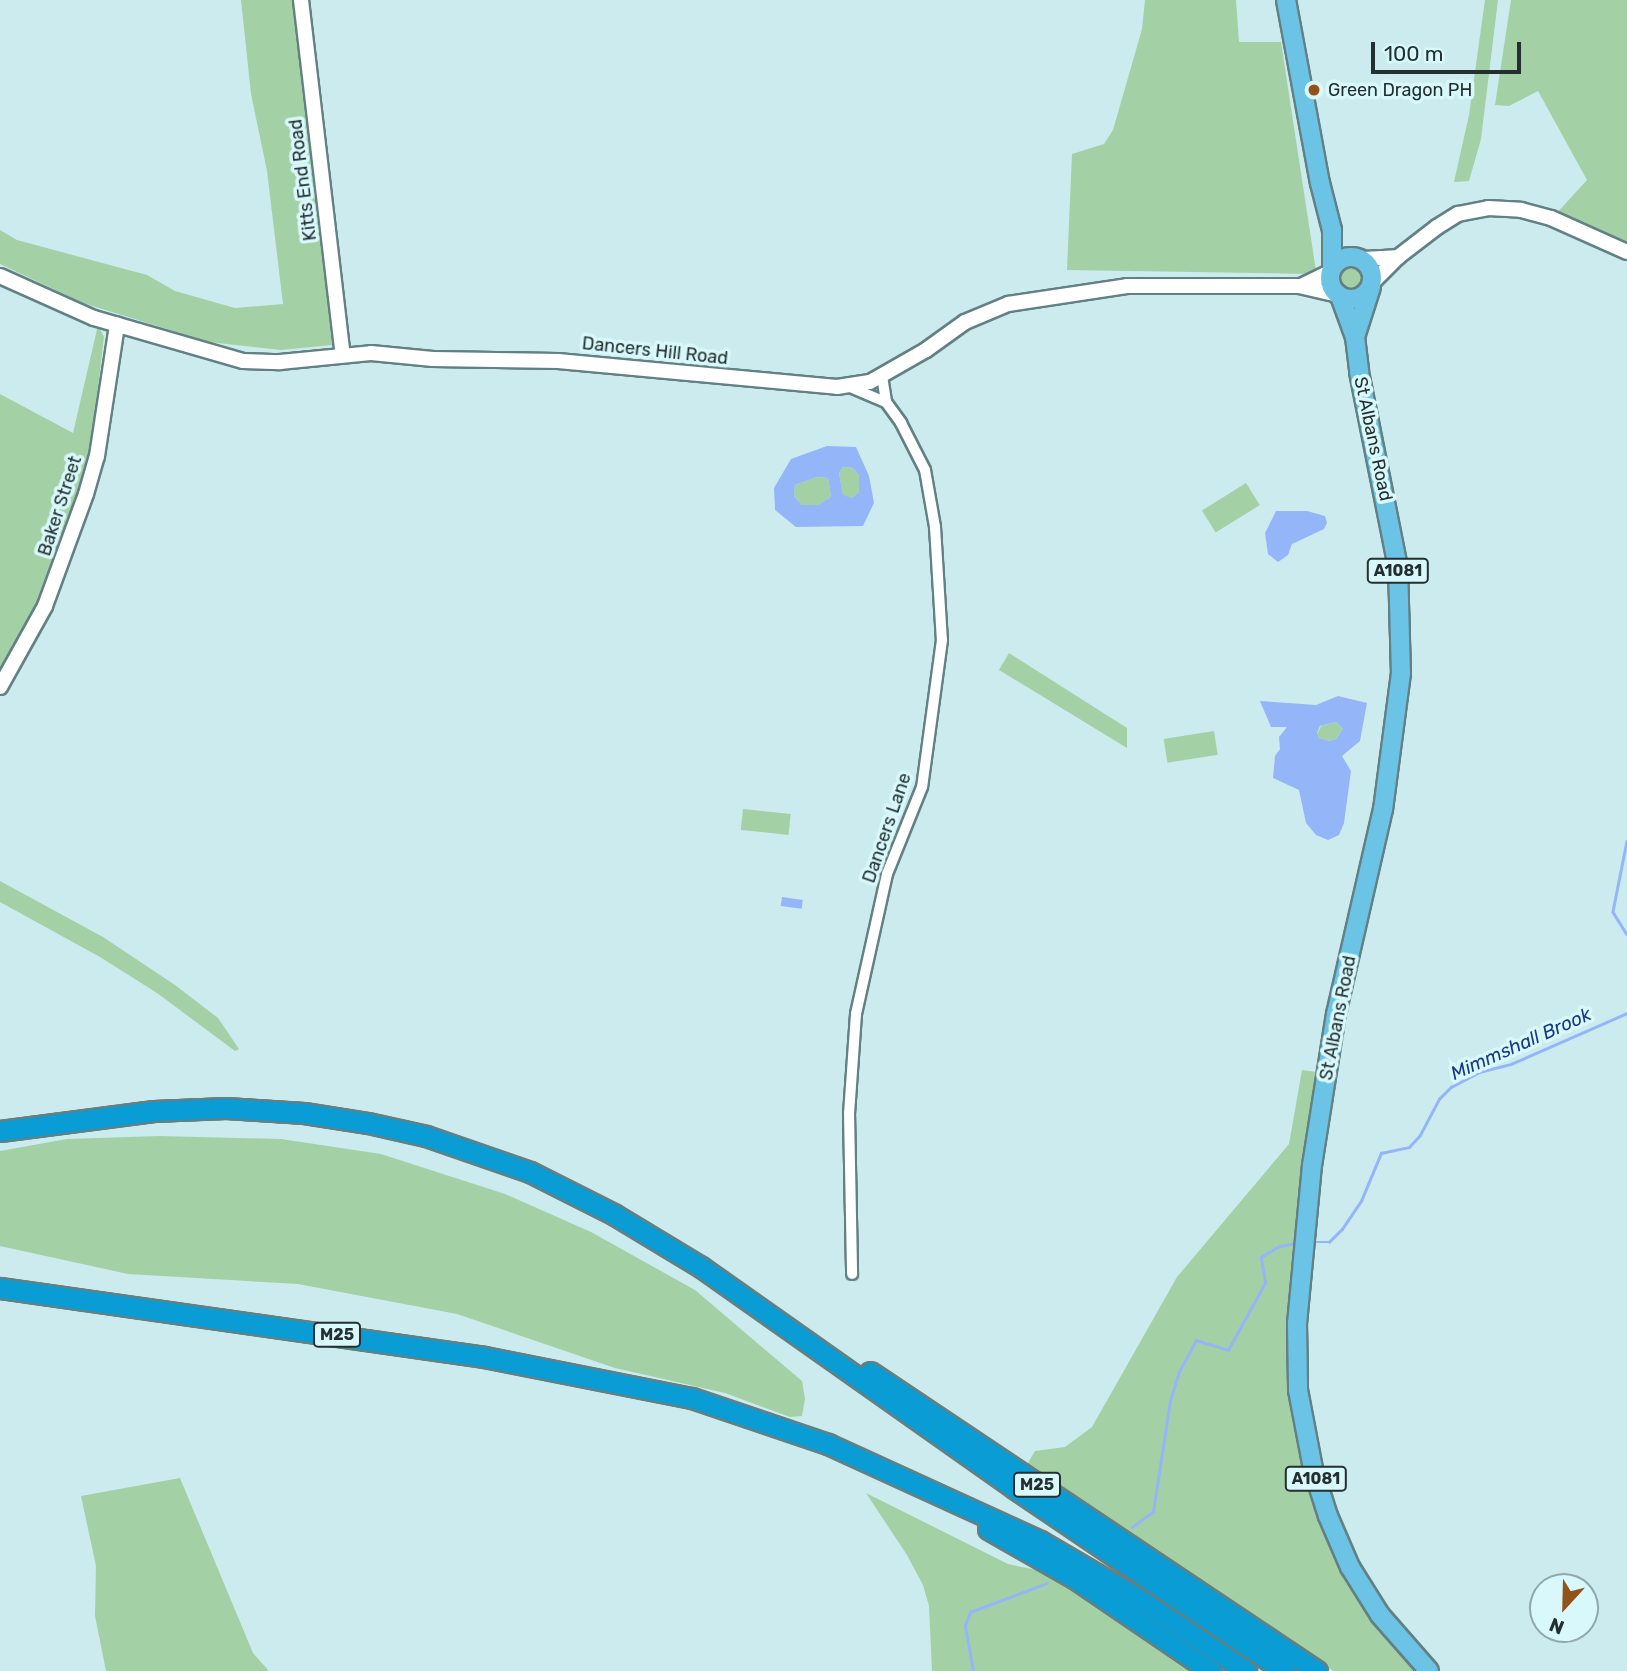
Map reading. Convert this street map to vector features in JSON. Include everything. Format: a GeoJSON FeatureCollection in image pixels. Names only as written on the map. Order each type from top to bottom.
{"type":"FeatureCollection","features":[{"type":"Feature","properties":{"kind":"highway","name":"M25"},"geometry":{"type":"LineString","coordinates":[[0,1131],[154,1111],[226,1108],[304,1113],[368,1122],[484,1154],[569,1190],[615,1215],[755,1303],[1003,1480],[1284,1671]]}},
{"type":"Feature","properties":{"kind":"highway","name":"M25"},"geometry":{"type":"LineString","coordinates":[[0,1288],[484,1357],[692,1398],[828,1444],[1028,1535],[1136,1597],[1246,1671]]}},
{"type":"Feature","properties":{"kind":"highway","name":"M25"},"geometry":{"type":"LineString","coordinates":[[755,1303],[807,1329],[1317,1671]]}},
{"type":"Feature","properties":{"kind":"highway","name":"M25"},"geometry":{"type":"LineString","coordinates":[[672,1396],[689,1407],[787,1440],[985,1527],[1074,1578],[1211,1671]]}},
{"type":"Feature","properties":{"kind":"main road"},"geometry":{"type":"LineString","coordinates":[[1286,0],[1320,183],[1332,230],[1331,285],[1339,296],[1357,299],[1372,285],[1372,272],[1332,230]]}},
{"type":"Feature","properties":{"kind":"main road"},"geometry":{"type":"LineString","coordinates":[[1331,270],[1346,257],[1360,259]]}},
{"type":"Feature","properties":{"kind":"main road","name":"St Albans Road"},"geometry":{"type":"LineString","coordinates":[[1355,337],[1372,285]]}},
{"type":"Feature","properties":{"kind":"main road","name":"St Albans Road"},"geometry":{"type":"LineString","coordinates":[[1339,296],[1355,337],[1359,372],[1398,567],[1401,673],[1383,809],[1336,1014],[1301,1255],[1296,1355],[1302,1422],[1312,1469],[1328,1516],[1350,1567],[1380,1615],[1429,1671]]}},
{"type":"Feature","properties":{"kind":"street","name":"Kitts End Road"},"geometry":{"type":"LineString","coordinates":[[301,0],[343,355]]}},
{"type":"Feature","properties":{"kind":"street"},"geometry":{"type":"LineString","coordinates":[[1372,285],[1398,257],[1450,219],[1469,211],[1488,208],[1521,210],[1551,218],[1627,252]]}},
{"type":"Feature","properties":{"kind":"street"},"geometry":{"type":"LineString","coordinates":[[1360,259],[1398,257]]}},
{"type":"Feature","properties":{"kind":"street","name":"Dancers Hill Road"},"geometry":{"type":"LineString","coordinates":[[1299,286],[1331,270]]}},
{"type":"Feature","properties":{"kind":"street","name":"Dancers Hill Road"},"geometry":{"type":"LineString","coordinates":[[0,276],[117,325],[243,361],[280,362],[343,355],[558,361],[826,387],[850,387],[882,376],[926,350],[965,322],[1008,304],[1127,286],[1299,286],[1339,296]]}},
{"type":"Feature","properties":{"kind":"street","name":"Baker Street"},"geometry":{"type":"LineString","coordinates":[[0,687],[45,606],[86,494],[97,456],[117,325]]}},
{"type":"Feature","properties":{"kind":"street","name":"Dancers Lane"},"geometry":{"type":"LineString","coordinates":[[852,1274],[849,1113],[856,1014],[887,874],[922,787],[942,640],[935,527],[925,470],[901,423],[886,402],[882,376]]}},
{"type":"Feature","properties":{"kind":"street"},"geometry":{"type":"LineString","coordinates":[[850,387],[886,402]]}},
{"type":"Feature","properties":{"kind":"green space"},"geometry":{"type":"Polygon","coordinates":[[[241,0],[295,0],[332,345],[281,350],[209,342],[83,303],[0,264],[0,230],[17,240],[147,275],[175,291],[235,308],[283,304],[267,171],[251,94],[241,0]]]}},
{"type":"Feature","properties":{"kind":"green space"},"geometry":{"type":"Polygon","coordinates":[[[1145,0],[1236,0],[1239,42],[1281,42],[1316,271],[1311,274],[1067,270],[1072,154],[1104,144],[1113,130],[1142,29],[1145,0]]]}},
{"type":"Feature","properties":{"kind":"green space"},"geometry":{"type":"Polygon","coordinates":[[[1485,0],[1498,0],[1481,139],[1469,181],[1454,182],[1469,115],[1485,0]]]}},
{"type":"Feature","properties":{"kind":"green space"},"geometry":{"type":"Polygon","coordinates":[[[1511,0],[1627,0],[1627,245],[1556,214],[1587,180],[1538,91],[1509,106],[1495,105],[1511,0]]]}},
{"type":"Feature","properties":{"kind":"green space"},"geometry":{"type":"Polygon","coordinates":[[[1351,262],[1363,266],[1367,278],[1363,290],[1351,294],[1339,290],[1335,278],[1339,266],[1351,262]]]}},
{"type":"Feature","properties":{"kind":"green space"},"geometry":{"type":"Polygon","coordinates":[[[98,325],[104,337],[90,454],[70,532],[36,609],[0,675],[0,394],[73,433],[98,325]]]}},
{"type":"Feature","properties":{"kind":"green space"},"geometry":{"type":"Polygon","coordinates":[[[843,467],[853,468],[859,475],[859,492],[852,498],[843,496],[839,473],[843,467]]]}},
{"type":"Feature","properties":{"kind":"green space"},"geometry":{"type":"Polygon","coordinates":[[[817,477],[828,478],[831,497],[818,505],[802,505],[794,496],[795,485],[817,477]]]}},
{"type":"Feature","properties":{"kind":"green space"},"geometry":{"type":"Polygon","coordinates":[[[1246,483],[1260,505],[1216,533],[1202,511],[1246,483]]]}},
{"type":"Feature","properties":{"kind":"green space"},"geometry":{"type":"Polygon","coordinates":[[[1009,653],[1127,728],[1127,748],[999,670],[1009,653]]]}},
{"type":"Feature","properties":{"kind":"green space"},"geometry":{"type":"Polygon","coordinates":[[[1336,722],[1343,729],[1336,739],[1330,741],[1319,738],[1317,734],[1321,726],[1336,722]]]}},
{"type":"Feature","properties":{"kind":"green space"},"geometry":{"type":"Polygon","coordinates":[[[1214,731],[1218,755],[1167,763],[1164,739],[1214,731]]]}},
{"type":"Feature","properties":{"kind":"green space"},"geometry":{"type":"Polygon","coordinates":[[[743,809],[791,814],[789,835],[741,830],[743,809]]]}},
{"type":"Feature","properties":{"kind":"green space"},"geometry":{"type":"Polygon","coordinates":[[[0,881],[103,937],[175,985],[218,1018],[239,1049],[235,1051],[157,993],[100,957],[0,902],[0,881]]]}},
{"type":"Feature","properties":{"kind":"green space"},"geometry":{"type":"Polygon","coordinates":[[[1302,1070],[1316,1072],[1303,1162],[1288,1328],[1290,1400],[1303,1470],[1324,1532],[1353,1589],[1394,1647],[1417,1671],[1333,1671],[1283,1635],[1024,1470],[1035,1451],[1065,1447],[1092,1427],[1177,1277],[1289,1144],[1302,1070]]]}},
{"type":"Feature","properties":{"kind":"green space"},"geometry":{"type":"Polygon","coordinates":[[[160,1136],[281,1139],[381,1154],[505,1194],[591,1232],[695,1290],[802,1381],[805,1399],[802,1416],[790,1417],[725,1393],[615,1368],[457,1314],[298,1284],[128,1274],[0,1246],[0,1151],[67,1139],[160,1136]]]}},
{"type":"Feature","properties":{"kind":"green space"},"geometry":{"type":"Polygon","coordinates":[[[180,1478],[253,1653],[269,1671],[106,1671],[95,1616],[96,1566],[81,1496],[180,1478]]]}},
{"type":"Feature","properties":{"kind":"green space"},"geometry":{"type":"Polygon","coordinates":[[[866,1493],[1008,1564],[1042,1571],[1122,1619],[1197,1671],[932,1671],[929,1606],[923,1585],[907,1555],[866,1493]]]}},
{"type":"Feature","properties":{"kind":"water"},"geometry":{"type":"Polygon","coordinates":[[[827,446],[856,447],[869,476],[874,503],[863,526],[796,527],[775,510],[774,488],[791,459],[827,446]],[[843,467],[839,473],[843,495],[852,498],[859,492],[859,475],[853,468],[843,467]],[[817,477],[795,485],[794,496],[802,505],[818,505],[831,497],[828,478],[817,477]]]}},
{"type":"Feature","properties":{"kind":"water"},"geometry":{"type":"Polygon","coordinates":[[[1276,511],[1307,511],[1325,516],[1327,523],[1324,529],[1292,544],[1288,555],[1278,562],[1268,554],[1265,533],[1276,511]]]}},
{"type":"Feature","properties":{"kind":"water"},"geometry":{"type":"Polygon","coordinates":[[[1338,696],[1367,703],[1360,741],[1342,756],[1351,771],[1344,823],[1339,835],[1328,840],[1316,835],[1306,823],[1299,790],[1273,778],[1275,756],[1280,749],[1279,737],[1287,727],[1271,727],[1260,701],[1316,705],[1338,696]],[[1336,722],[1320,726],[1317,733],[1319,738],[1330,741],[1336,739],[1343,729],[1336,722]]]}},
{"type":"Feature","properties":{"kind":"water"},"geometry":{"type":"Polygon","coordinates":[[[782,897],[803,900],[802,909],[781,906],[782,897]]]}},
{"type":"Feature","properties":{"kind":"waterway","name":"Mimmshall Brook"},"geometry":{"type":"LineString","coordinates":[[1627,841],[1613,912],[1627,934]]}},
{"type":"Feature","properties":{"kind":"waterway","name":"Mimmshall Brook"},"geometry":{"type":"LineString","coordinates":[[1310,1242],[1329,1242],[1342,1229],[1361,1201],[1381,1153],[1409,1147],[1420,1135],[1439,1099],[1451,1087],[1479,1072],[1511,1064],[1627,1013]]}},
{"type":"Feature","properties":{"kind":"waterway","name":"Mimmshall Brook"},"geometry":{"type":"LineString","coordinates":[[1132,1527],[1153,1512],[1170,1401],[1179,1372],[1196,1340],[1228,1350],[1265,1283],[1261,1257],[1279,1246],[1297,1243]]}},
{"type":"Feature","properties":{"kind":"waterway","name":"Mimmshall Brook"},"geometry":{"type":"LineString","coordinates":[[973,1671],[965,1626],[970,1612],[1047,1583]]}},
{"type":"Feature","properties":{"kind":"place","name":"Green Dragon PH"},"geometry":{"type":"Point","coordinates":[1314,90]}}]}
